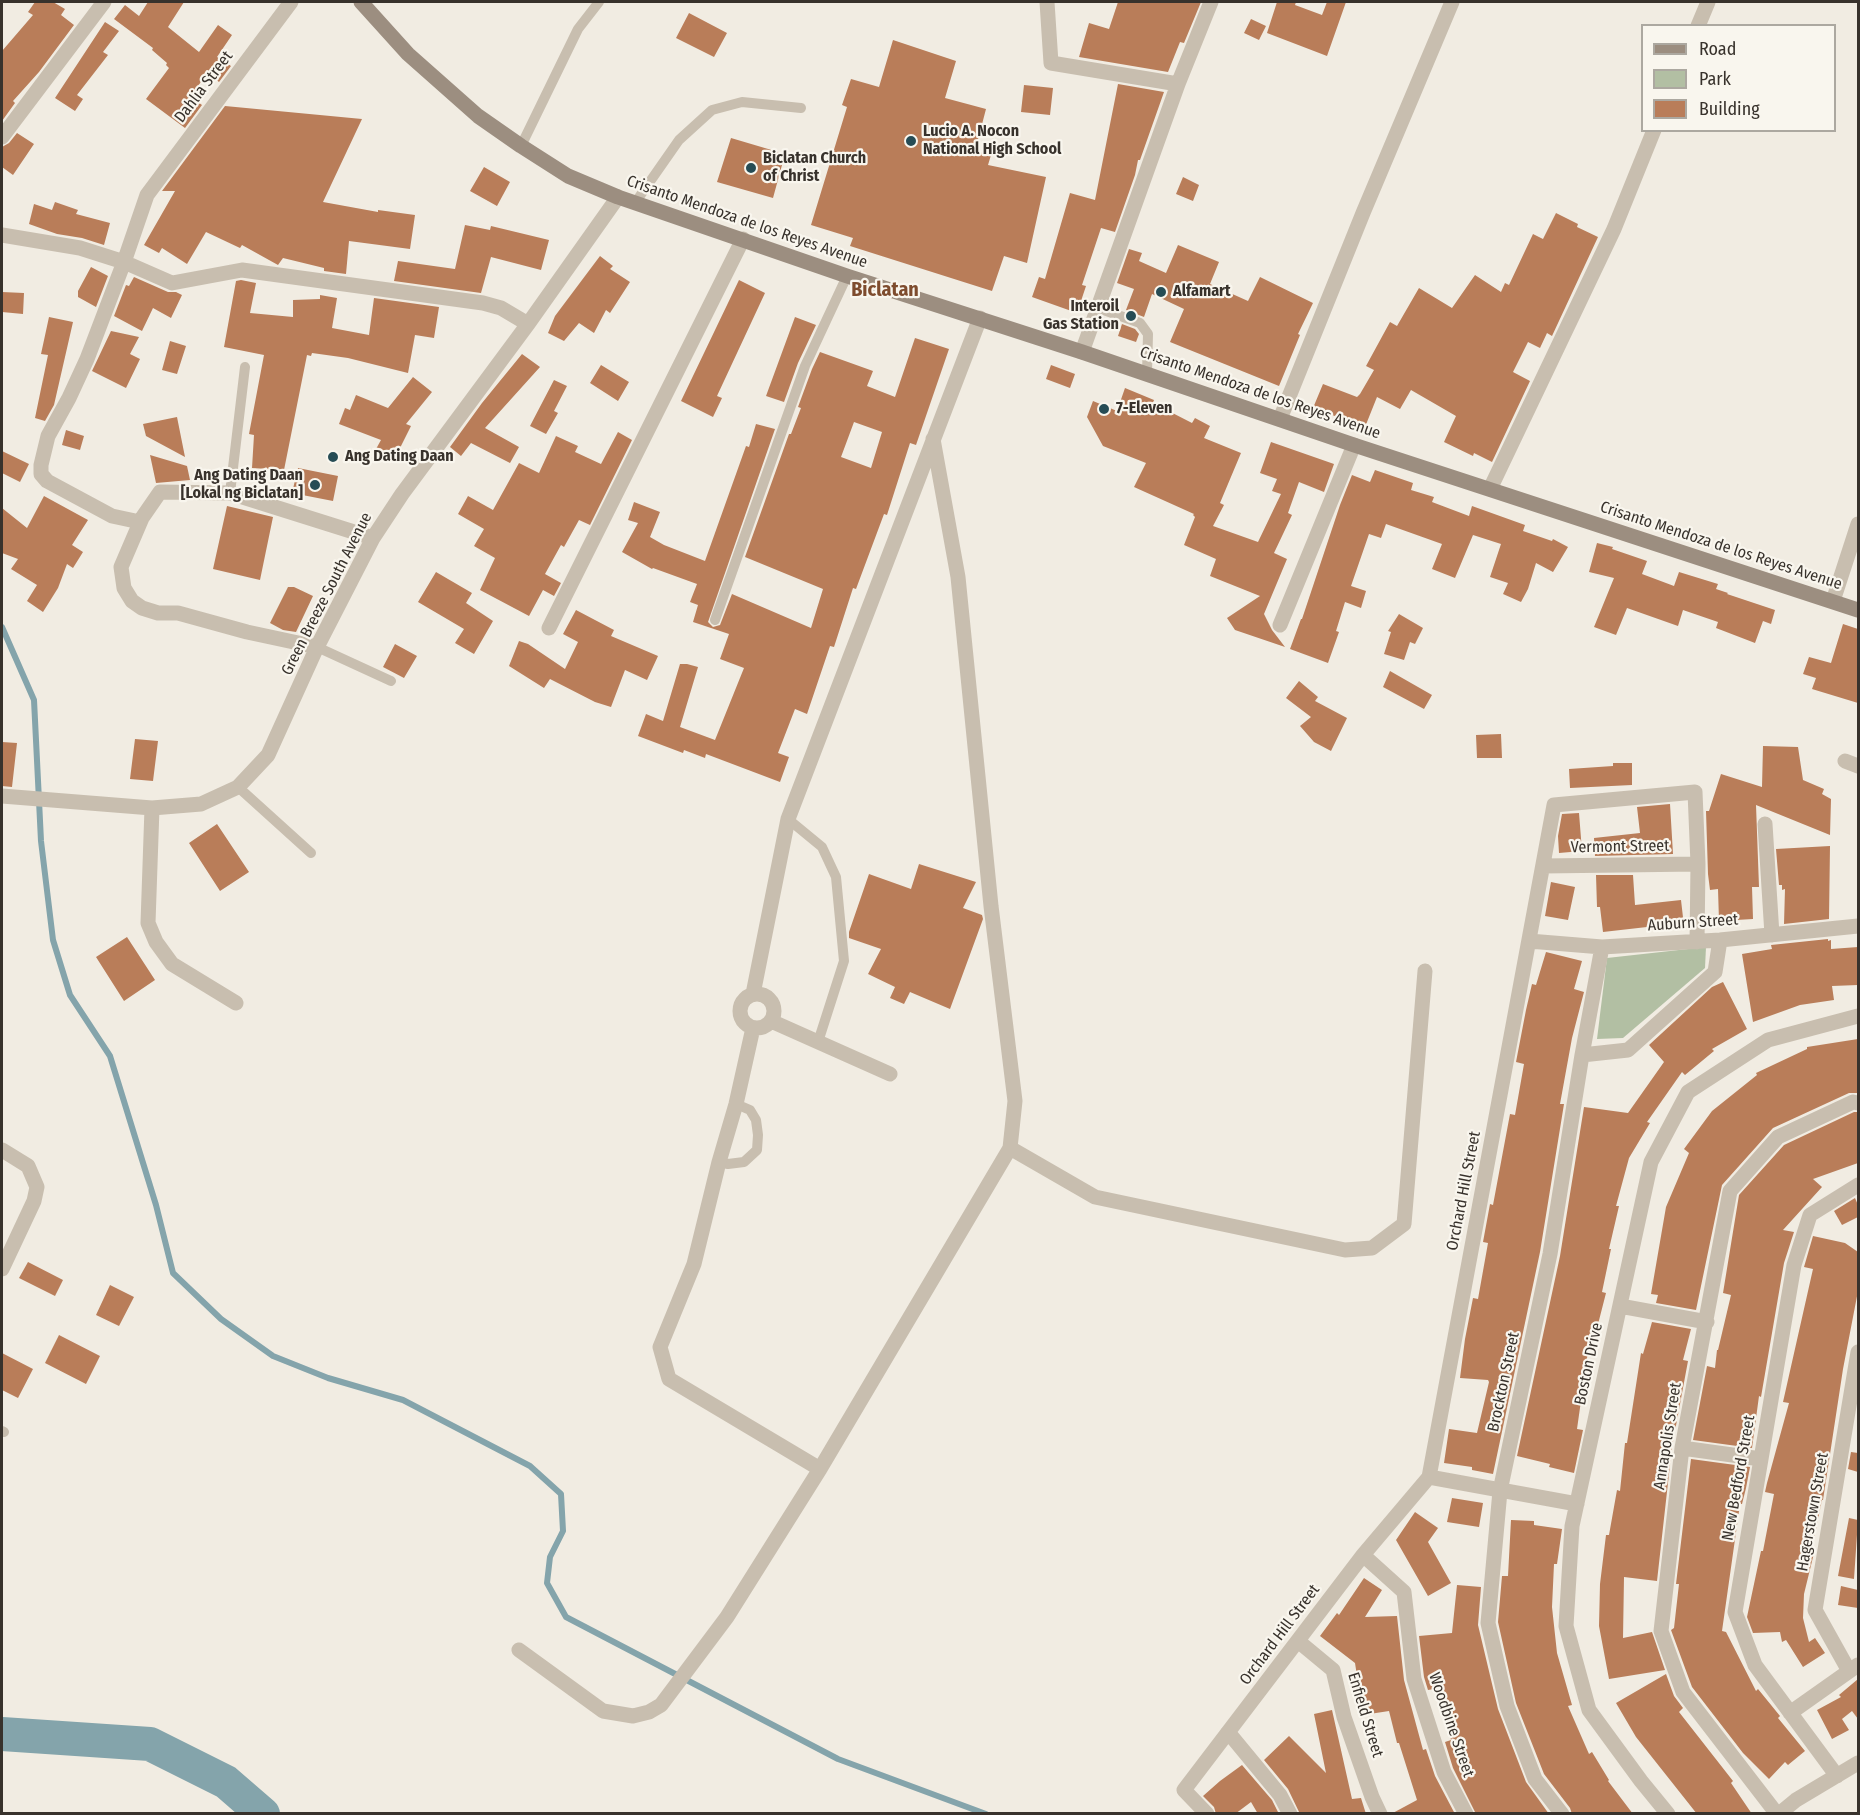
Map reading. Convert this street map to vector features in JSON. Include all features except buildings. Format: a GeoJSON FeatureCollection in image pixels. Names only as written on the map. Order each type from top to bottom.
{"type":"FeatureCollection","features":[{"type":"Feature","properties":{"kind":"main road","name":"Crisanto Mendoza de los Reyes Avenue"},"geometry":{"type":"LineString","coordinates":[[361,2],[415,61],[478,116],[568,176],[618,197],[1354,445],[1858,610]]}},
{"type":"Feature","properties":{"kind":"street"},"geometry":{"type":"LineString","coordinates":[[2,137],[104,2]]}},
{"type":"Feature","properties":{"kind":"street","name":"Dahlia Street"},"geometry":{"type":"LineString","coordinates":[[141,522],[106,513],[47,481],[41,474],[40,465],[48,436],[87,359],[147,195],[291,2]]}},
{"type":"Feature","properties":{"kind":"street"},"geometry":{"type":"LineString","coordinates":[[1047,2],[1051,63],[1178,84]]}},
{"type":"Feature","properties":{"kind":"street"},"geometry":{"type":"LineString","coordinates":[[1082,352],[1178,84],[1211,2]]}},
{"type":"Feature","properties":{"kind":"street"},"geometry":{"type":"LineString","coordinates":[[1280,419],[1452,2]]}},
{"type":"Feature","properties":{"kind":"street"},"geometry":{"type":"LineString","coordinates":[[1699,24],[1708,2]]}},
{"type":"Feature","properties":{"kind":"street"},"geometry":{"type":"LineString","coordinates":[[1490,489],[1614,229],[1653,132]]}},
{"type":"Feature","properties":{"kind":"street","name":"Green Breeze South Avenue"},"geometry":{"type":"LineString","coordinates":[[6,797],[152,808],[201,804],[237,787],[268,755],[317,647],[373,538],[402,494],[528,324],[618,197]]}},
{"type":"Feature","properties":{"kind":"street"},"geometry":{"type":"LineString","coordinates":[[2,235],[80,248],[124,262],[172,283],[242,270],[483,303],[501,308],[528,324]]}},
{"type":"Feature","properties":{"kind":"street"},"geometry":{"type":"LineString","coordinates":[[549,628],[743,239]]}},
{"type":"Feature","properties":{"kind":"street"},"geometry":{"type":"LineString","coordinates":[[753,994],[767,996],[772,1002],[774,1015],[771,1021],[763,1027],[753,1028],[746,1024],[739,1011],[741,1004],[753,994],[788,819],[980,318]]}},
{"type":"Feature","properties":{"kind":"street"},"geometry":{"type":"LineString","coordinates":[[519,1650],[603,1711],[633,1716],[649,1712],[661,1705],[727,1617],[820,1469],[1010,1148],[1015,1101],[991,906],[958,577],[933,439]]}},
{"type":"Feature","properties":{"kind":"street"},"geometry":{"type":"LineString","coordinates":[[1280,625],[1354,445]]}},
{"type":"Feature","properties":{"kind":"street"},"geometry":{"type":"LineString","coordinates":[[317,647],[247,632],[178,613],[158,613],[142,608],[132,601],[124,588],[121,567],[141,522],[160,492],[230,493],[373,538]]}},
{"type":"Feature","properties":{"kind":"street"},"geometry":{"type":"LineString","coordinates":[[1833,602],[1858,524]]}},
{"type":"Feature","properties":{"kind":"street","name":"Orchard Hill Street"},"geometry":{"type":"LineString","coordinates":[[1207,1814],[1184,1790],[1363,1555],[1429,1477],[1554,805],[1695,792],[1698,864],[1697,942]]}},
{"type":"Feature","properties":{"kind":"street"},"geometry":{"type":"LineString","coordinates":[[152,808],[148,923],[156,942],[172,964],[236,1003]]}},
{"type":"Feature","properties":{"kind":"street"},"geometry":{"type":"LineString","coordinates":[[1765,824],[1772,935]]}},
{"type":"Feature","properties":{"kind":"street","name":"Vermont Street"},"geometry":{"type":"LineString","coordinates":[[1543,866],[1698,864]]}},
{"type":"Feature","properties":{"kind":"street","name":"Auburn Street"},"geometry":{"type":"LineString","coordinates":[[1529,941],[1602,947],[1697,942],[1858,926]]}},
{"type":"Feature","properties":{"kind":"street"},"geometry":{"type":"LineString","coordinates":[[1582,1055],[1628,1050],[1715,972],[1720,940]]}},
{"type":"Feature","properties":{"kind":"street","name":"Brockton Street"},"geometry":{"type":"LineString","coordinates":[[1562,1814],[1535,1779],[1507,1706],[1488,1623],[1500,1491],[1550,1254],[1602,947]]}},
{"type":"Feature","properties":{"kind":"street"},"geometry":{"type":"LineString","coordinates":[[1010,1148],[1095,1197],[1345,1250],[1372,1248],[1404,1224],[1425,971]]}},
{"type":"Feature","properties":{"kind":"street","name":"Boston Drive"},"geometry":{"type":"LineString","coordinates":[[1668,1814],[1589,1710],[1566,1626],[1572,1526],[1651,1162],[1688,1092],[1768,1040],[1858,1016]]}},
{"type":"Feature","properties":{"kind":"street"},"geometry":{"type":"LineString","coordinates":[[771,1021],[890,1074]]}},
{"type":"Feature","properties":{"kind":"street"},"geometry":{"type":"LineString","coordinates":[[753,1028],[736,1104],[694,1264],[660,1347],[669,1379],[820,1469]]}},
{"type":"Feature","properties":{"kind":"street","name":"Annapolis Street"},"geometry":{"type":"LineString","coordinates":[[1778,1814],[1683,1692],[1661,1631],[1682,1448],[1730,1191],[1778,1137],[1853,1102],[1858,1103]]}},
{"type":"Feature","properties":{"kind":"street"},"geometry":{"type":"LineString","coordinates":[[2,1150],[28,1166],[37,1187],[34,1201],[2,1269]]}},
{"type":"Feature","properties":{"kind":"street","name":"New Bedford Street"},"geometry":{"type":"LineString","coordinates":[[1837,1776],[1755,1665],[1735,1612],[1794,1265],[1810,1215],[1858,1185]]}},
{"type":"Feature","properties":{"kind":"street"},"geometry":{"type":"LineString","coordinates":[[1620,1306],[1707,1322]]}},
{"type":"Feature","properties":{"kind":"street","name":"Hagerstown Street"},"geometry":{"type":"LineString","coordinates":[[1854,1668],[1815,1610],[1858,1352]]}},
{"type":"Feature","properties":{"kind":"street"},"geometry":{"type":"LineString","coordinates":[[1682,1448],[1761,1459]]}},
{"type":"Feature","properties":{"kind":"street"},"geometry":{"type":"LineString","coordinates":[[1429,1477],[1577,1504]]}},
{"type":"Feature","properties":{"kind":"street","name":"Woodbine Street"},"geometry":{"type":"LineString","coordinates":[[1363,1555],[1404,1592],[1414,1679],[1444,1772],[1466,1814]]}},
{"type":"Feature","properties":{"kind":"street","name":"Enfield Street"},"geometry":{"type":"LineString","coordinates":[[1298,1641],[1333,1670],[1344,1717],[1380,1814]]}},
{"type":"Feature","properties":{"kind":"street"},"geometry":{"type":"LineString","coordinates":[[1790,1713],[1854,1668]]}},
{"type":"Feature","properties":{"kind":"street"},"geometry":{"type":"LineString","coordinates":[[1228,1732],[1280,1795],[1290,1814]]}},
{"type":"Feature","properties":{"kind":"street"},"geometry":{"type":"LineString","coordinates":[[1778,1814],[1858,1763]]}},
{"type":"Feature","properties":{"kind":"lane"},"geometry":{"type":"LineString","coordinates":[[521,146],[578,29],[599,2]]}},
{"type":"Feature","properties":{"kind":"lane"},"geometry":{"type":"LineString","coordinates":[[635,203],[679,140],[712,110],[742,102],[801,108]]}},
{"type":"Feature","properties":{"kind":"lane"},"geometry":{"type":"LineString","coordinates":[[715,620],[805,366],[847,276]]}},
{"type":"Feature","properties":{"kind":"lane"},"geometry":{"type":"LineString","coordinates":[[1098,308],[1140,323],[1148,334],[1147,374]]}},
{"type":"Feature","properties":{"kind":"lane"},"geometry":{"type":"LineString","coordinates":[[230,493],[245,367]]}},
{"type":"Feature","properties":{"kind":"lane"},"geometry":{"type":"LineString","coordinates":[[317,647],[391,681]]}},
{"type":"Feature","properties":{"kind":"lane"},"geometry":{"type":"LineString","coordinates":[[237,787],[311,853]]}},
{"type":"Feature","properties":{"kind":"lane"},"geometry":{"type":"LineString","coordinates":[[788,819],[822,846],[836,877],[844,961],[818,1042]]}},
{"type":"Feature","properties":{"kind":"lane"},"geometry":{"type":"LineString","coordinates":[[719,1162],[728,1164],[744,1162],[757,1150],[756,1120],[750,1110],[736,1104]]}},
{"type":"Feature","properties":{"kind":"green space"},"geometry":{"type":"Polygon","coordinates":[[[1706,947],[1705,968],[1623,1038],[1597,1039],[1607,958],[1706,947]]]}},
{"type":"Feature","properties":{"kind":"waterway"},"geometry":{"type":"LineString","coordinates":[[2,627],[34,700],[41,841],[53,940],[70,995],[110,1056],[156,1205],[173,1273],[221,1319],[273,1356],[328,1378],[403,1400],[530,1466],[561,1494],[563,1531],[550,1557],[547,1583],[566,1617],[838,1759],[986,1814]]}},
{"type":"Feature","properties":{"kind":"waterway"},"geometry":{"type":"LineString","coordinates":[[2,1734],[150,1744],[226,1782],[263,1814]]}},
{"type":"Feature","properties":{"kind":"place","name":"Lucio A. Nocon National High School"},"geometry":{"type":"Point","coordinates":[911,141]}},
{"type":"Feature","properties":{"kind":"place","name":"Biclatan Church of Christ"},"geometry":{"type":"Point","coordinates":[751,168]}},
{"type":"Feature","properties":{"kind":"place","name":"Alfamart"},"geometry":{"type":"Point","coordinates":[1161,292]}},
{"type":"Feature","properties":{"kind":"place","name":"Interoil Gas Station"},"geometry":{"type":"Point","coordinates":[1131,316]}},
{"type":"Feature","properties":{"kind":"place","name":"7-Eleven"},"geometry":{"type":"Point","coordinates":[1104,409]}},
{"type":"Feature","properties":{"kind":"place","name":"Ang Dating Daan"},"geometry":{"type":"Point","coordinates":[333,457]}},
{"type":"Feature","properties":{"kind":"place","name":"Ang Dating Daan [Lokal ng Biclatan]"},"geometry":{"type":"Point","coordinates":[315,485]}},
{"type":"Feature","properties":{"kind":"district","name":"Biclatan"},"geometry":{"type":"Point","coordinates":[885,290]}}]}
